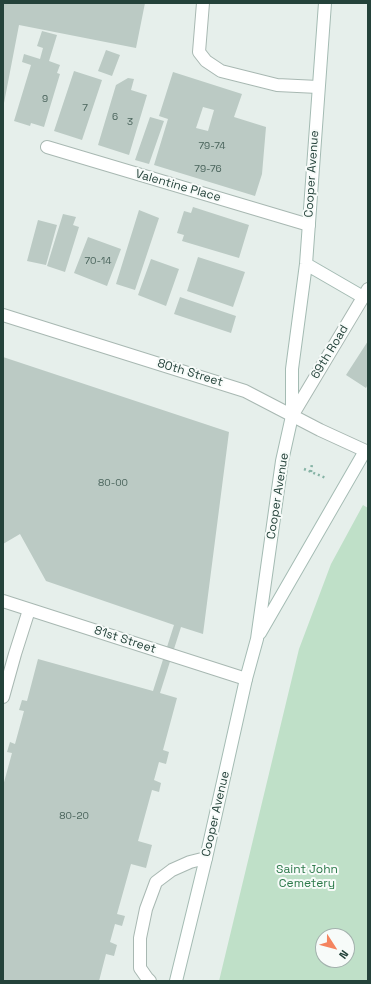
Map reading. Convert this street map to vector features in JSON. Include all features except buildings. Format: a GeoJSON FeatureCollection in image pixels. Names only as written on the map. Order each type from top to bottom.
{"type":"FeatureCollection","features":[{"type":"Feature","properties":{"kind":"main road"},"geometry":{"type":"LineString","coordinates":[[203,3],[199,52],[206,61],[221,71],[277,85],[318,87]]}},
{"type":"Feature","properties":{"kind":"main road","name":"Cooper Avenue"},"geometry":{"type":"LineString","coordinates":[[176,981],[206,858],[246,679],[257,639],[282,461],[292,416],[292,369],[306,264],[325,3]]}},
{"type":"Feature","properties":{"kind":"main road","name":"Valentine Place"},"geometry":{"type":"LineString","coordinates":[[47,147],[309,225]]}},
{"type":"Feature","properties":{"kind":"main road"},"geometry":{"type":"LineString","coordinates":[[306,264],[366,296]]}},
{"type":"Feature","properties":{"kind":"main road","name":"69th Road"},"geometry":{"type":"LineString","coordinates":[[292,416],[366,296]]}},
{"type":"Feature","properties":{"kind":"main road","name":"80th Street"},"geometry":{"type":"LineString","coordinates":[[3,315],[245,391],[366,452]]}},
{"type":"Feature","properties":{"kind":"main road"},"geometry":{"type":"LineString","coordinates":[[257,639],[366,452]]}},
{"type":"Feature","properties":{"kind":"main road","name":"81st Street"},"geometry":{"type":"LineString","coordinates":[[3,601],[246,679]]}},
{"type":"Feature","properties":{"kind":"main road"},"geometry":{"type":"LineString","coordinates":[[3,697],[29,610]]}},
{"type":"Feature","properties":{"kind":"main road"},"geometry":{"type":"LineString","coordinates":[[150,981],[140,968],[140,938],[146,909],[156,882],[172,870],[190,862],[206,858]]}},
{"type":"Feature","properties":{"kind":"path"},"geometry":{"type":"LineString","coordinates":[[311,472],[312,463]]}},
{"type":"Feature","properties":{"kind":"path"},"geometry":{"type":"LineString","coordinates":[[304,469],[332,481]]}},
{"type":"Feature","properties":{"kind":"green space","name":"Saint John Cemetery"},"geometry":{"type":"Polygon","coordinates":[[[363,505],[368,508],[368,981],[219,981],[299,649],[331,564],[363,505]]]}}]}
